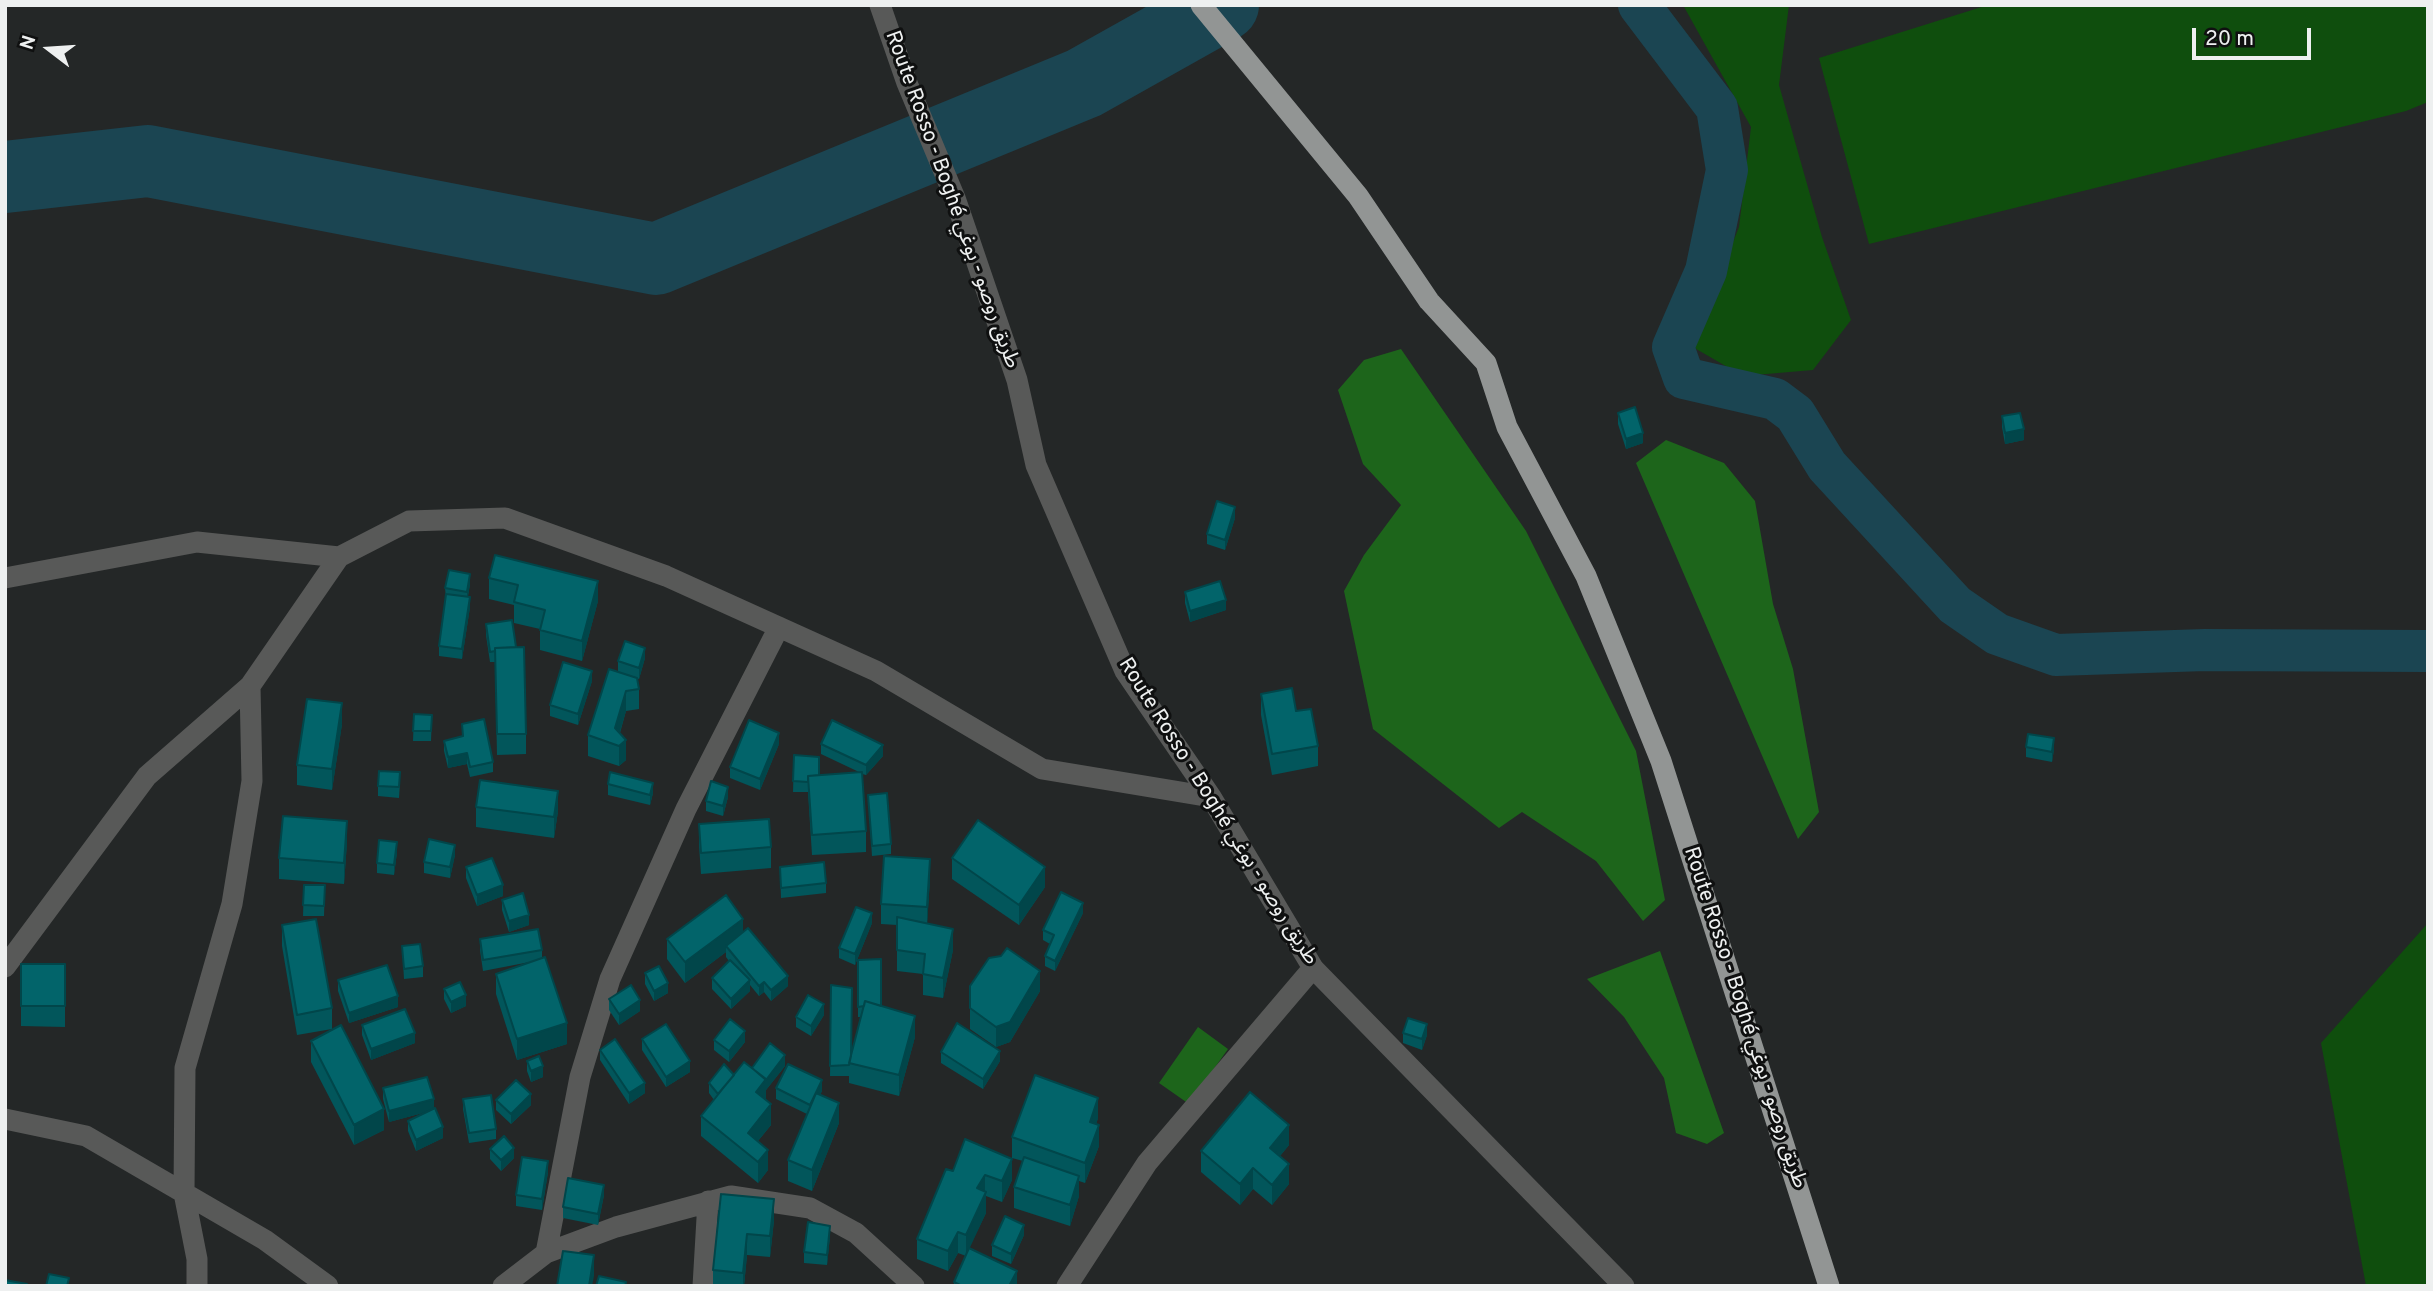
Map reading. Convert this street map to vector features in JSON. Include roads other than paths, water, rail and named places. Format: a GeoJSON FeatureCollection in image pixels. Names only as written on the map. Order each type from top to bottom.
{"type":"FeatureCollection","features":[{"type":"Feature","properties":{"kind":"highway","name":"Route Rosso - Boghé طريق روصو - بوغي"},"geometry":{"type":"LineString","coordinates":[[1201,5],[1358,196],[1429,301],[1486,363],[1507,427],[1586,576],[1661,761],[1829,1286]]}},
{"type":"Feature","properties":{"kind":"street","name":"Route Rosso - Boghé طريق روصو - بوغي"},"geometry":{"type":"LineString","coordinates":[[880,5],[907,83],[955,198],[1017,380],[1036,465],[1125,671],[1211,797],[1313,968],[1624,1286]]}},
{"type":"Feature","properties":{"kind":"street"},"geometry":{"type":"LineString","coordinates":[[5,967],[147,776],[250,686],[339,557],[409,521],[505,519],[666,576],[876,671],[1041,769],[1211,797]]}},
{"type":"Feature","properties":{"kind":"street"},"geometry":{"type":"LineString","coordinates":[[5,578],[197,542],[339,557]]}},
{"type":"Feature","properties":{"kind":"street"},"geometry":{"type":"LineString","coordinates":[[546,1253],[580,1077],[610,979],[686,809],[779,627]]}},
{"type":"Feature","properties":{"kind":"street"},"geometry":{"type":"LineString","coordinates":[[197,1286],[197,1259],[184,1193],[185,1068],[232,904],[251,780],[250,686]]}},
{"type":"Feature","properties":{"kind":"street"},"geometry":{"type":"LineString","coordinates":[[1068,1286],[1147,1163],[1313,968]]}},
{"type":"Feature","properties":{"kind":"street"},"geometry":{"type":"LineString","coordinates":[[5,1119],[86,1136],[265,1240],[328,1286]]}},
{"type":"Feature","properties":{"kind":"street"},"geometry":{"type":"LineString","coordinates":[[503,1286],[546,1253],[616,1227],[708,1200],[731,1196],[810,1208],[856,1233],[914,1286]]}},
{"type":"Feature","properties":{"kind":"street"},"geometry":{"type":"LineString","coordinates":[[703,1286],[708,1200]]}},
{"type":"Feature","properties":{"kind":"waterway"},"geometry":{"type":"LineString","coordinates":[[5,177],[148,161],[656,259],[1084,83],[1223,5]]}},
{"type":"Feature","properties":{"kind":"waterway"},"geometry":{"type":"LineString","coordinates":[[1639,5],[1717,108],[1727,170],[1706,271],[1673,347],[1684,378],[1775,399],[1795,414],[1827,466],[1955,605],[1997,634],[2056,655],[2205,650],[2428,651]]}}]}
